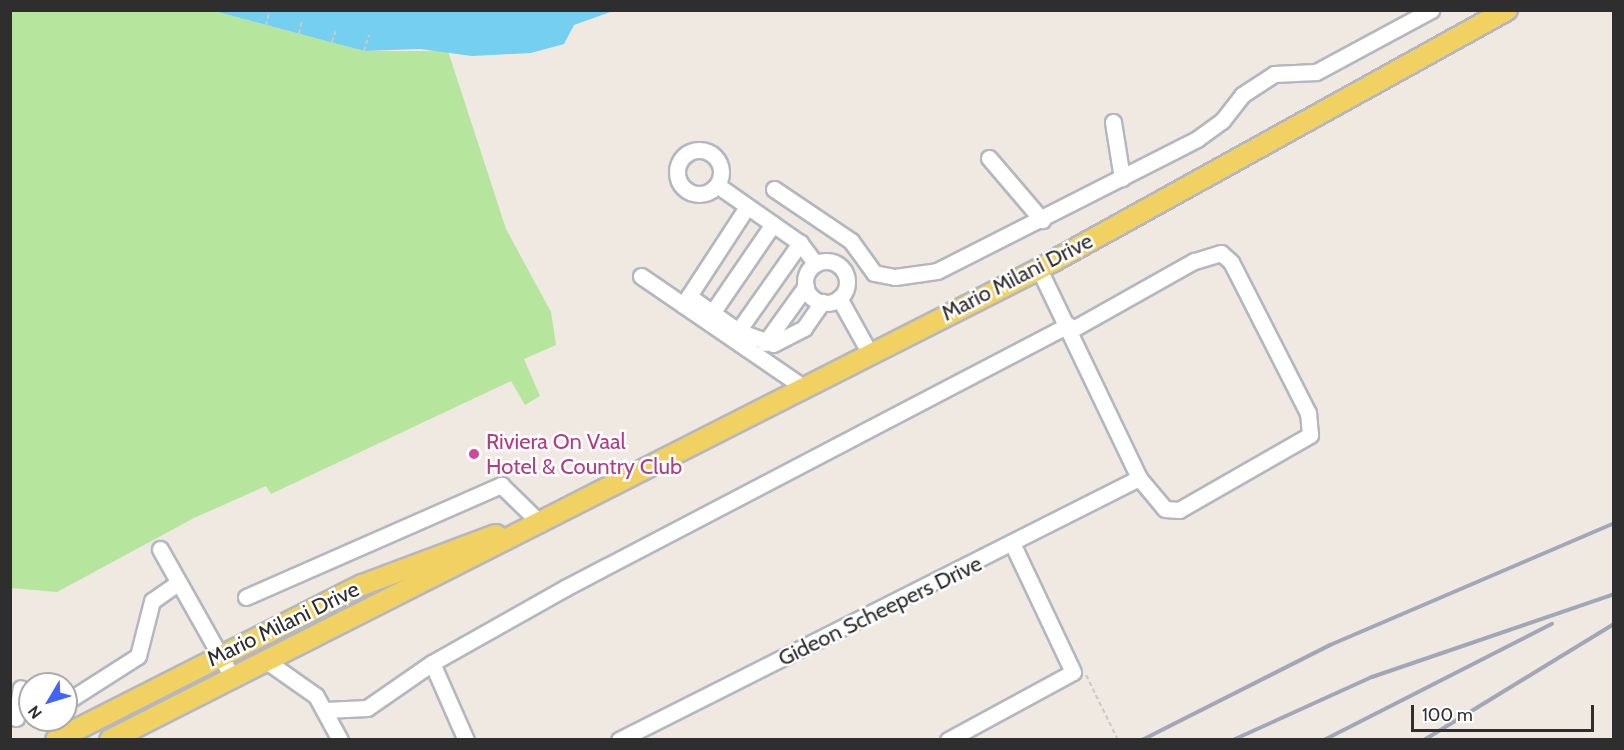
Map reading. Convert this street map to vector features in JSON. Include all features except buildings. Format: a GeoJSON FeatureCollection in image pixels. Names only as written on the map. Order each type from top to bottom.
{"type":"FeatureCollection","features":[{"type":"Feature","properties":{"kind":"main road","name":"Mario Milani Drive"},"geometry":{"type":"LineString","coordinates":[[110,740],[868,352],[1039,269],[1508,10]]}},
{"type":"Feature","properties":{"kind":"main road","name":"Mario Milani Drive"},"geometry":{"type":"LineString","coordinates":[[56,740],[342,595],[422,559],[519,529]]}},
{"type":"Feature","properties":{"kind":"main road"},"geometry":{"type":"LineString","coordinates":[[342,595],[353,617]]}},
{"type":"Feature","properties":{"kind":"street"},"geometry":{"type":"LineString","coordinates":[[774,189],[851,241],[870,269],[895,277],[937,271],[1042,220],[1212,129],[1242,94],[1274,74],[1316,72],[1431,10]]}},
{"type":"Feature","properties":{"kind":"street"},"geometry":{"type":"LineString","coordinates":[[1113,122],[1122,178]]}},
{"type":"Feature","properties":{"kind":"street"},"geometry":{"type":"LineString","coordinates":[[989,158],[1042,220]]}},
{"type":"Feature","properties":{"kind":"street"},"geometry":{"type":"LineString","coordinates":[[717,185],[800,243],[816,264]]}},
{"type":"Feature","properties":{"kind":"street"},"geometry":{"type":"LineString","coordinates":[[685,302],[747,207]]}},
{"type":"Feature","properties":{"kind":"street"},"geometry":{"type":"LineString","coordinates":[[712,313],[772,224]]}},
{"type":"Feature","properties":{"kind":"street"},"geometry":{"type":"LineString","coordinates":[[738,332],[800,243]]}},
{"type":"Feature","properties":{"kind":"street"},"geometry":{"type":"LineString","coordinates":[[325,710],[367,708],[432,663],[565,588],[1070,328],[1208,254],[1221,253],[1232,262],[1309,416],[1311,432],[1303,443],[1176,512],[1157,503],[1139,478],[1070,328],[1039,269]]}},
{"type":"Feature","properties":{"kind":"street"},"geometry":{"type":"LineString","coordinates":[[816,264],[835,264],[847,280]]}},
{"type":"Feature","properties":{"kind":"street"},"geometry":{"type":"LineString","coordinates":[[765,343],[806,286],[816,264]]}},
{"type":"Feature","properties":{"kind":"street"},"geometry":{"type":"LineString","coordinates":[[839,298],[847,280],[870,269]]}},
{"type":"Feature","properties":{"kind":"street"},"geometry":{"type":"LineString","coordinates":[[641,276],[685,302],[803,387]]}},
{"type":"Feature","properties":{"kind":"street"},"geometry":{"type":"LineString","coordinates":[[806,286],[822,302]]}},
{"type":"Feature","properties":{"kind":"street"},"geometry":{"type":"LineString","coordinates":[[685,302],[712,313],[738,332],[765,343],[778,344],[798,333],[822,302],[839,298]]}},
{"type":"Feature","properties":{"kind":"street"},"geometry":{"type":"LineString","coordinates":[[839,298],[868,352]]}},
{"type":"Feature","properties":{"kind":"street","name":"Gideon Scheepers Drive"},"geometry":{"type":"LineString","coordinates":[[619,740],[1013,545],[1139,478]]}},
{"type":"Feature","properties":{"kind":"street"},"geometry":{"type":"LineString","coordinates":[[246,597],[501,485],[537,520]]}},
{"type":"Feature","properties":{"kind":"street"},"geometry":{"type":"LineString","coordinates":[[948,740],[1074,672],[1013,545]]}},
{"type":"Feature","properties":{"kind":"street"},"geometry":{"type":"LineString","coordinates":[[160,549],[177,583],[232,677]]}},
{"type":"Feature","properties":{"kind":"street"},"geometry":{"type":"LineString","coordinates":[[78,694],[138,656],[152,601],[177,583]]}},
{"type":"Feature","properties":{"kind":"street"},"geometry":{"type":"LineString","coordinates":[[265,660],[301,682],[325,710],[340,740]]}},
{"type":"Feature","properties":{"kind":"street"},"geometry":{"type":"LineString","coordinates":[[432,663],[466,740]]}},
{"type":"Feature","properties":{"kind":"path"},"geometry":{"type":"LineString","coordinates":[[266,26],[270,10]]}},
{"type":"Feature","properties":{"kind":"path"},"geometry":{"type":"LineString","coordinates":[[299,34],[302,21]]}},
{"type":"Feature","properties":{"kind":"path"},"geometry":{"type":"LineString","coordinates":[[332,42],[336,30]]}},
{"type":"Feature","properties":{"kind":"path"},"geometry":{"type":"LineString","coordinates":[[364,51],[369,35]]}},
{"type":"Feature","properties":{"kind":"path"},"geometry":{"type":"LineString","coordinates":[[1091,688],[1118,740]]}},
{"type":"Feature","properties":{"kind":"green space"},"geometry":{"type":"Polygon","coordinates":[[[11,11],[214,11],[364,51],[448,51],[506,229],[551,312],[556,345],[524,359],[540,396],[525,405],[511,381],[271,494],[266,486],[194,518],[57,592],[11,588],[11,11]]]}},
{"type":"Feature","properties":{"kind":"water"},"geometry":{"type":"Polygon","coordinates":[[[613,10],[574,25],[564,44],[531,53],[472,56],[420,49],[364,51],[214,11],[613,10]]]}},
{"type":"Feature","properties":{"kind":"railway"},"geometry":{"type":"LineString","coordinates":[[1142,740],[1330,645],[1614,523]]}},
{"type":"Feature","properties":{"kind":"railway"},"geometry":{"type":"LineString","coordinates":[[1233,740],[1372,677],[1614,594]]}},
{"type":"Feature","properties":{"kind":"railway"},"geometry":{"type":"LineString","coordinates":[[1324,740],[1552,624]]}},
{"type":"Feature","properties":{"kind":"railway"},"geometry":{"type":"LineString","coordinates":[[1424,740],[1614,624]]}},
{"type":"Feature","properties":{"kind":"place","name":"Riviera On Vaal Hotel & Country Club"},"geometry":{"type":"Point","coordinates":[474,454]}}]}
